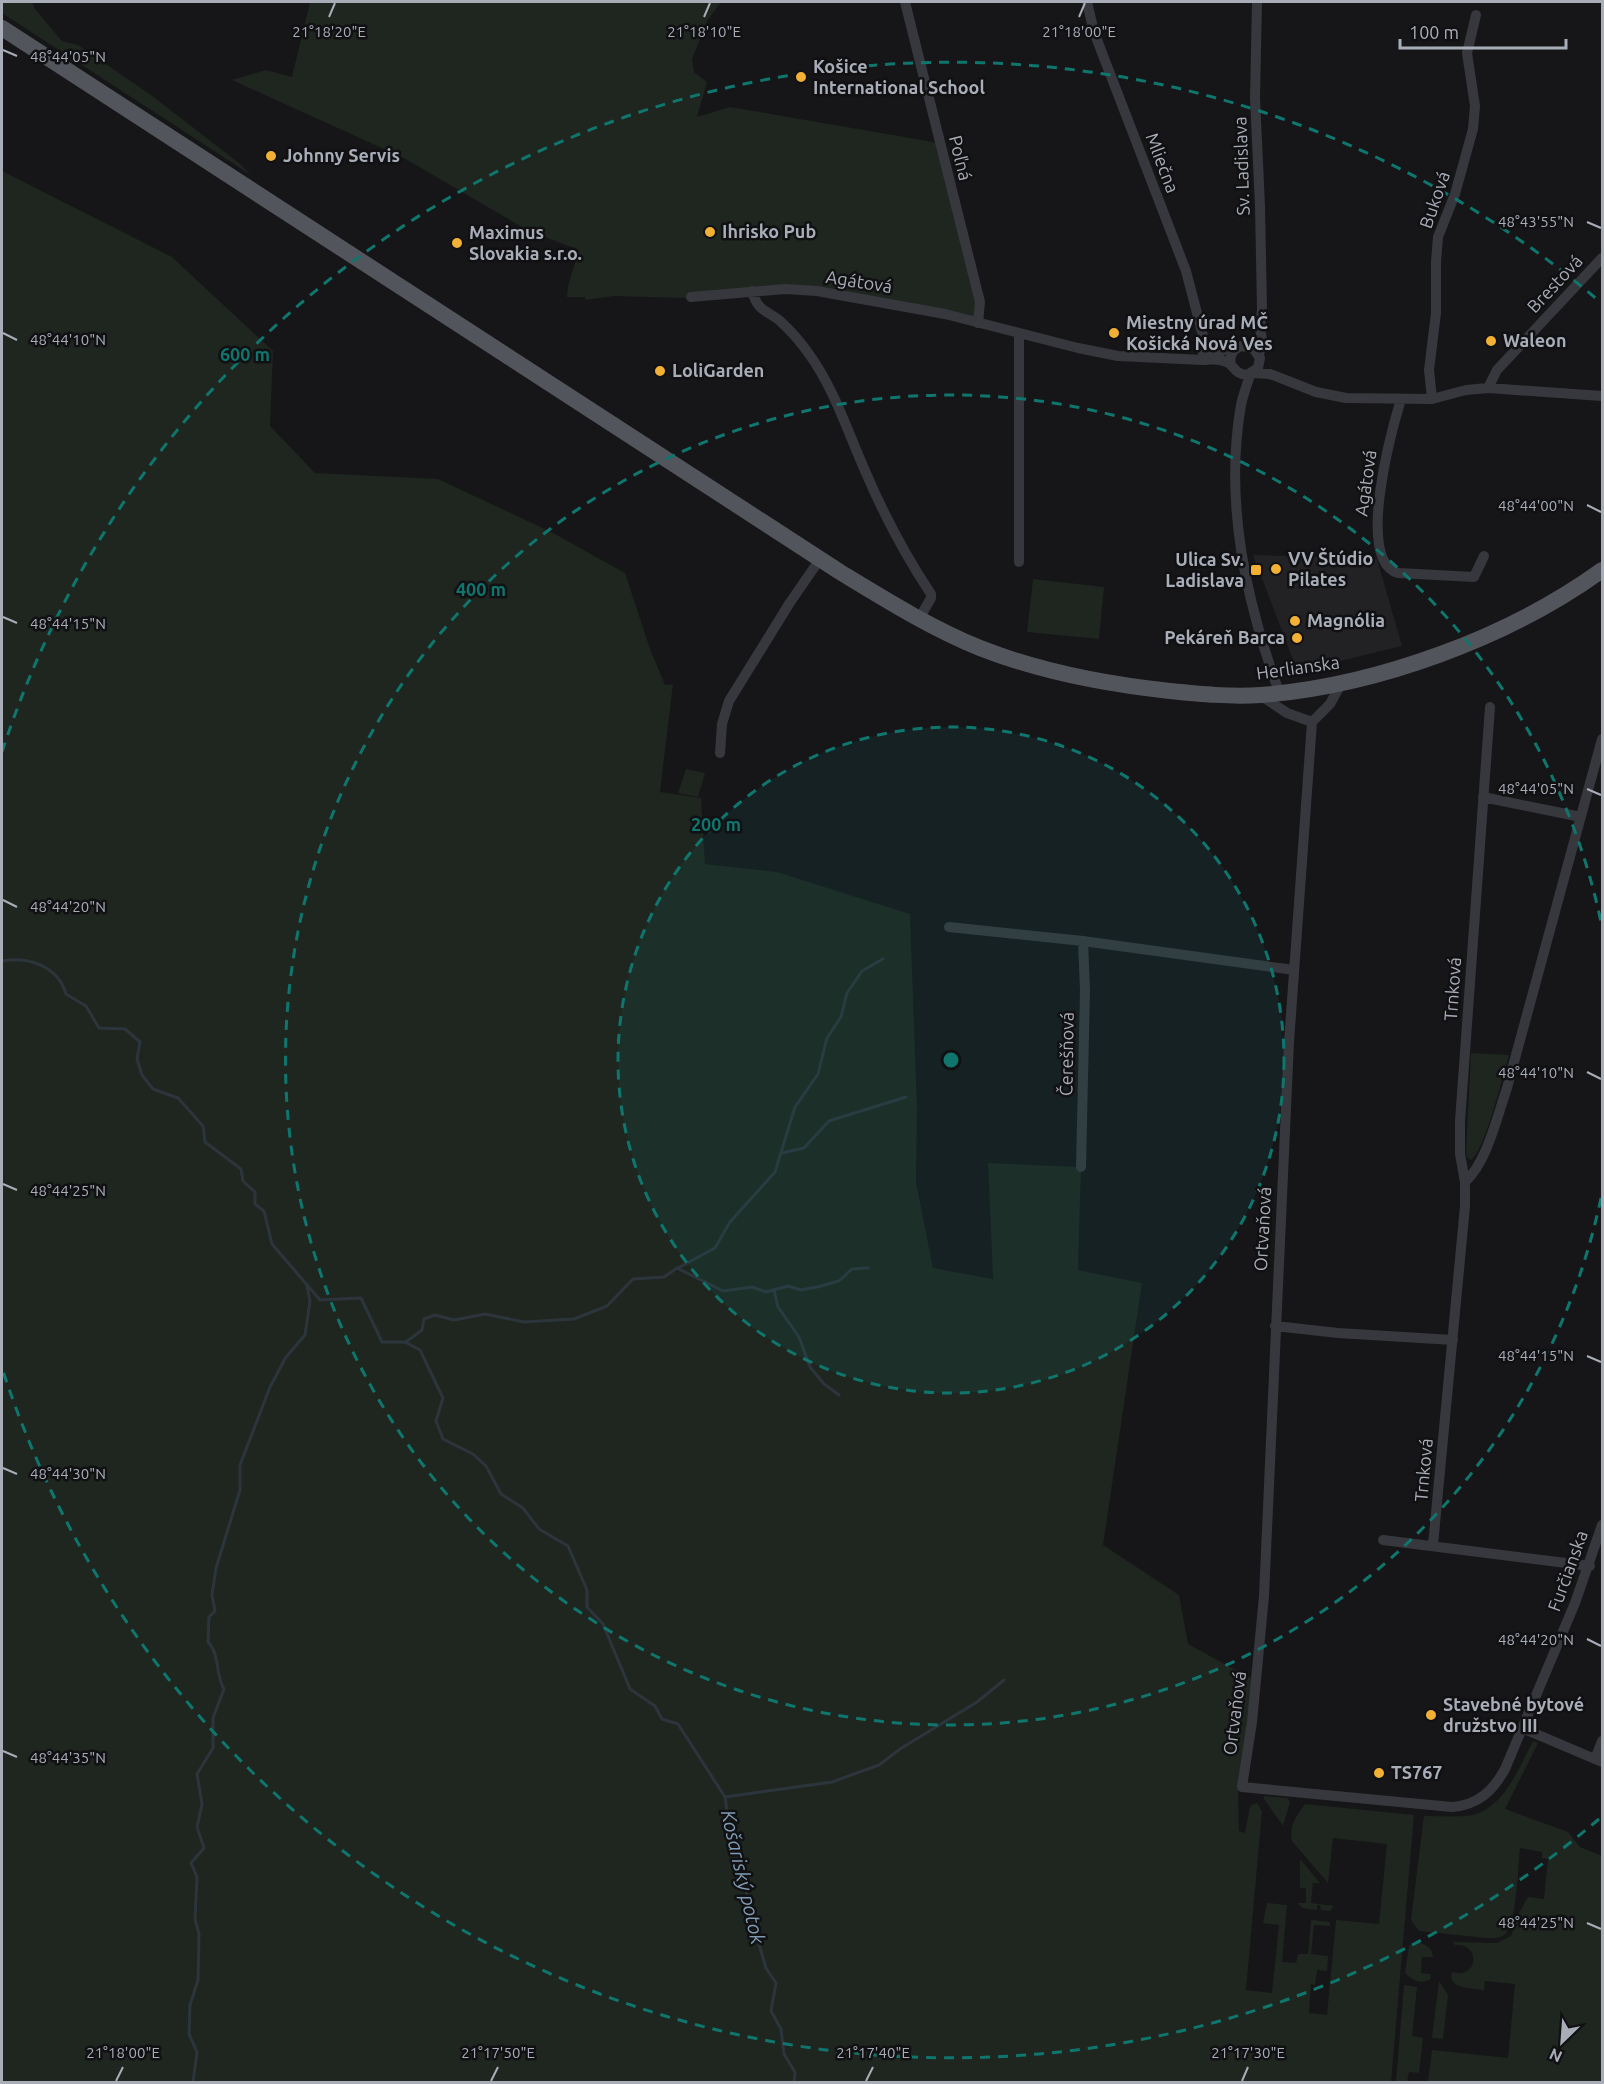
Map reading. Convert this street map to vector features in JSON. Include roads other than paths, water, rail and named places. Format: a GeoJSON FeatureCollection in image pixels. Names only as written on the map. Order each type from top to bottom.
{"type":"FeatureCollection","features":[{"type":"Feature","properties":{"kind":"main road","name":"Herlianska"},"geometry":{"type":"LineString","coordinates":[[2,28],[820,559],[919,619],[979,648],[1029,665],[1088,680],[1219,695],[1260,695],[1341,684],[1455,649],[1492,633],[1544,608],[1602,570]]}},
{"type":"Feature","properties":{"kind":"street","name":"Poľná"},"geometry":{"type":"LineString","coordinates":[[905,2],[980,302],[978,323]]}},
{"type":"Feature","properties":{"kind":"street","name":"Mliečna"},"geometry":{"type":"LineString","coordinates":[[1087,2],[1094,32],[1186,271],[1203,336],[1203,360]]}},
{"type":"Feature","properties":{"kind":"street","name":"Sv. Ladislava"},"geometry":{"type":"LineString","coordinates":[[1257,2],[1256,98],[1262,309],[1260,329],[1262,339],[1259,358]]}},
{"type":"Feature","properties":{"kind":"street","name":"Buková"},"geometry":{"type":"LineString","coordinates":[[1432,399],[1430,370],[1436,314],[1438,237],[1455,194],[1473,129],[1475,106],[1467,53],[1476,15]]}},
{"type":"Feature","properties":{"kind":"street","name":"Brestová"},"geometry":{"type":"LineString","coordinates":[[1488,388],[1497,370],[1602,258]]}},
{"type":"Feature","properties":{"kind":"street","name":"Agátová"},"geometry":{"type":"LineString","coordinates":[[691,297],[785,289],[854,297],[945,314],[1118,356],[1216,360],[1233,368]]}},
{"type":"Feature","properties":{"kind":"street"},"geometry":{"type":"LineString","coordinates":[[752,291],[761,310],[777,318],[794,334],[827,383],[892,529],[931,594],[919,619]]}},
{"type":"Feature","properties":{"kind":"street"},"geometry":{"type":"LineString","coordinates":[[1241,404],[1231,356],[1260,329]]}},
{"type":"Feature","properties":{"kind":"street"},"geometry":{"type":"LineString","coordinates":[[1018,562],[1019,333]]}},
{"type":"Feature","properties":{"kind":"street"},"geometry":{"type":"LineString","coordinates":[[1203,336],[1222,351]]}},
{"type":"Feature","properties":{"kind":"street"},"geometry":{"type":"LineString","coordinates":[[1203,360],[1222,351],[1242,347],[1253,348],[1270,374]]}},
{"type":"Feature","properties":{"kind":"street"},"geometry":{"type":"LineString","coordinates":[[1259,358],[1258,368],[1251,374],[1241,404],[1235,459],[1238,538],[1264,651],[1279,692]]}},
{"type":"Feature","properties":{"kind":"street"},"geometry":{"type":"LineString","coordinates":[[1233,368],[1240,374],[1270,374],[1316,393],[1346,398],[1432,399],[1466,390],[1488,388],[1602,396]]}},
{"type":"Feature","properties":{"kind":"street","name":"Agátová"},"geometry":{"type":"LineString","coordinates":[[1401,399],[1386,456],[1378,508],[1377,533],[1386,564],[1390,570],[1398,573],[1474,578],[1484,556]]}},
{"type":"Feature","properties":{"kind":"street"},"geometry":{"type":"LineString","coordinates":[[720,753],[722,724],[729,700],[820,559]]}},
{"type":"Feature","properties":{"kind":"street"},"geometry":{"type":"LineString","coordinates":[[1260,695],[1281,710],[1312,722],[1330,704],[1341,684]]}},
{"type":"Feature","properties":{"kind":"street","name":"Trnková"},"geometry":{"type":"LineString","coordinates":[[1433,1545],[1465,1206],[1460,1154],[1460,1121],[1490,707]]}},
{"type":"Feature","properties":{"kind":"street","name":"Ortvaňová"},"geometry":{"type":"LineString","coordinates":[[1312,722],[1294,970],[1275,1326],[1264,1596],[1252,1722],[1242,1787],[1452,1807],[1473,1803]]}},
{"type":"Feature","properties":{"kind":"street"},"geometry":{"type":"LineString","coordinates":[[1464,1182],[1479,1162],[1507,1088],[1602,739]]}},
{"type":"Feature","properties":{"kind":"street"},"geometry":{"type":"LineString","coordinates":[[1484,797],[1581,817]]}},
{"type":"Feature","properties":{"kind":"street"},"geometry":{"type":"LineString","coordinates":[[949,927],[1083,941],[1294,970]]}},
{"type":"Feature","properties":{"kind":"street","name":"Čerešňová"},"geometry":{"type":"LineString","coordinates":[[1081,1167],[1085,990],[1083,941]]}},
{"type":"Feature","properties":{"kind":"street"},"geometry":{"type":"LineString","coordinates":[[1275,1326],[1338,1333],[1453,1340]]}},
{"type":"Feature","properties":{"kind":"street","name":"Furčianska"},"geometry":{"type":"LineString","coordinates":[[1473,1803],[1486,1795],[1497,1783],[1505,1769],[1558,1647],[1590,1566],[1602,1525]]}},
{"type":"Feature","properties":{"kind":"street"},"geometry":{"type":"LineString","coordinates":[[1383,1540],[1590,1566]]}},
{"type":"Feature","properties":{"kind":"street"},"geometry":{"type":"LineString","coordinates":[[1522,1728],[1599,1760],[1602,1742]]}},
{"type":"Feature","properties":{"kind":"waterway"},"geometry":{"type":"LineString","coordinates":[[678,1268],[715,1248],[730,1222],[775,1172],[795,1107],[818,1074],[827,1038],[841,1017],[847,993],[862,971],[883,959]]}},
{"type":"Feature","properties":{"kind":"waterway","name":"Košariský potok"},"geometry":{"type":"LineString","coordinates":[[2,961],[22,960],[41,965],[56,976],[66,994],[86,1006],[99,1028],[125,1029],[140,1042],[137,1059],[142,1075],[153,1089],[178,1098],[203,1126],[205,1142],[241,1169],[243,1181],[255,1192],[255,1204],[264,1211],[272,1244],[320,1300],[361,1298],[382,1342],[405,1342],[420,1350],[443,1398],[436,1421],[443,1439],[473,1454],[486,1466],[501,1494],[523,1508],[539,1529],[568,1546],[587,1590],[587,1607],[603,1624],[630,1689],[655,1706],[662,1719],[678,1724],[725,1797],[732,1844],[746,1872],[747,1903],[766,1968],[776,1983],[771,2011],[781,2029],[784,2054],[795,2072],[794,2082]]}},
{"type":"Feature","properties":{"kind":"waterway"},"geometry":{"type":"LineString","coordinates":[[782,1153],[804,1148],[829,1121],[906,1097]]}},
{"type":"Feature","properties":{"kind":"waterway"},"geometry":{"type":"LineString","coordinates":[[406,1342],[422,1330],[424,1319],[435,1315],[454,1320],[485,1314],[524,1322],[574,1319],[607,1306],[633,1279],[664,1277],[677,1268],[723,1291],[752,1287],[766,1292],[788,1286],[801,1290],[817,1287],[839,1281],[852,1269],[868,1268]]}},
{"type":"Feature","properties":{"kind":"waterway"},"geometry":{"type":"LineString","coordinates":[[193,2082],[197,2052],[189,2034],[190,2005],[198,1980],[199,1934],[195,1919],[197,1877],[191,1863],[204,1848],[197,1827],[202,1804],[197,1774],[213,1748],[213,1718],[224,1689],[214,1652],[208,1642],[209,1617],[215,1611],[212,1595],[216,1568],[240,1490],[240,1465],[270,1387],[286,1357],[305,1335],[310,1301],[307,1286]]}},
{"type":"Feature","properties":{"kind":"waterway"},"geometry":{"type":"LineString","coordinates":[[774,1290],[778,1307],[799,1337],[810,1367],[824,1384],[839,1395]]}},
{"type":"Feature","properties":{"kind":"waterway"},"geometry":{"type":"LineString","coordinates":[[725,1797],[832,1782],[879,1765],[900,1749],[977,1702],[1004,1680]]}},
{"type":"Feature","properties":{"kind":"place","name":"Košice International School"},"geometry":{"type":"Point","coordinates":[801,77]}},
{"type":"Feature","properties":{"kind":"place","name":"Johnny Servis"},"geometry":{"type":"Point","coordinates":[271,156]}},
{"type":"Feature","properties":{"kind":"place","name":"Ihrisko Pub"},"geometry":{"type":"Point","coordinates":[710,232]}},
{"type":"Feature","properties":{"kind":"place","name":"Maximus Slovakia s.r.o."},"geometry":{"type":"Point","coordinates":[457,243]}},
{"type":"Feature","properties":{"kind":"place","name":"Miestny úrad MČ Košická Nová Ves"},"geometry":{"type":"Point","coordinates":[1114,333]}},
{"type":"Feature","properties":{"kind":"place","name":"Waleon"},"geometry":{"type":"Point","coordinates":[1491,341]}},
{"type":"Feature","properties":{"kind":"place","name":"LoliGarden"},"geometry":{"type":"Point","coordinates":[660,371]}},
{"type":"Feature","properties":{"kind":"place","name":"VV Štúdio Pilates"},"geometry":{"type":"Point","coordinates":[1276,569]}},
{"type":"Feature","properties":{"kind":"place","name":"Ulica Sv. Ladislava"},"geometry":{"type":"Point","coordinates":[1256,570]}},
{"type":"Feature","properties":{"kind":"place","name":"Magnólia"},"geometry":{"type":"Point","coordinates":[1295,621]}},
{"type":"Feature","properties":{"kind":"place","name":"Pekáreň Barca"},"geometry":{"type":"Point","coordinates":[1297,638]}},
{"type":"Feature","properties":{"kind":"place","name":"Stavebné bytové družstvo III"},"geometry":{"type":"Point","coordinates":[1431,1715]}},
{"type":"Feature","properties":{"kind":"place","name":"TS767"},"geometry":{"type":"Point","coordinates":[1379,1773]}}]}
